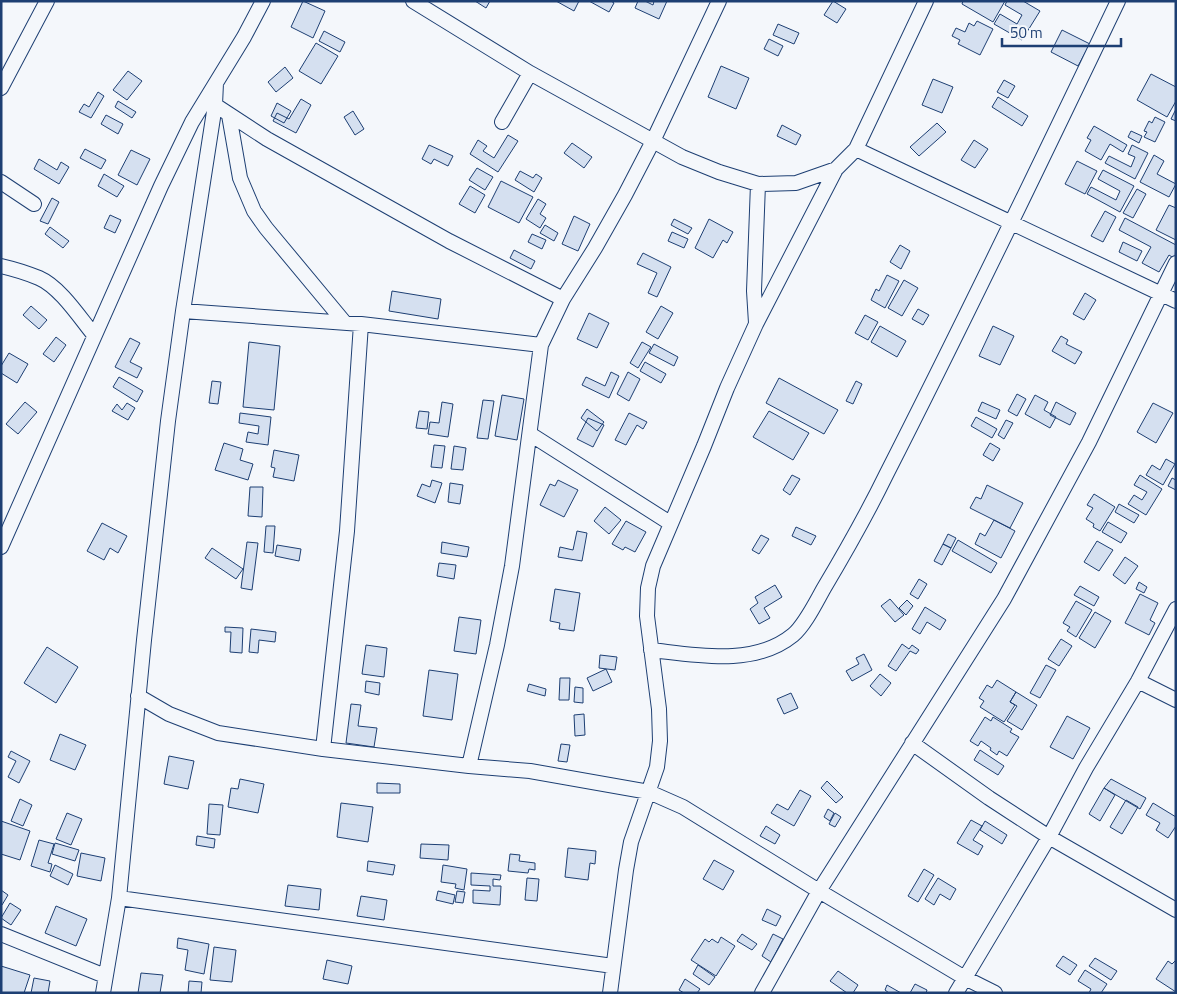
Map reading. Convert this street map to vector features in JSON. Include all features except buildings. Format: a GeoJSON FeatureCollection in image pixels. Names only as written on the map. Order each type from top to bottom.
{"type":"FeatureCollection","features":[{"type":"Feature","properties":{"kind":"street"},"geometry":{"type":"LineString","coordinates":[[1,88],[47,1]]}},
{"type":"Feature","properties":{"kind":"street"},"geometry":{"type":"LineString","coordinates":[[1,547],[161,186],[192,122],[244,37],[263,1]]}},
{"type":"Feature","properties":{"kind":"street"},"geometry":{"type":"LineString","coordinates":[[413,1],[530,73],[682,157],[758,184],[796,182],[836,169]]}},
{"type":"Feature","properties":{"kind":"street"},"geometry":{"type":"LineString","coordinates":[[469,766],[497,645],[512,566],[541,345],[563,299],[596,248],[653,141],[719,1]]}},
{"type":"Feature","properties":{"kind":"street"},"geometry":{"type":"LineString","coordinates":[[610,993],[631,842],[657,767],[660,741],[659,709],[647,616],[648,588],[652,566],[756,324],[836,169],[856,149],[926,1]]}},
{"type":"Feature","properties":{"kind":"street"},"geometry":{"type":"LineString","coordinates":[[651,650],[697,655],[736,656],[762,652],[777,646],[794,634],[814,605],[861,524],[1012,224],[1118,1]]}},
{"type":"Feature","properties":{"kind":"street"},"geometry":{"type":"LineString","coordinates":[[502,122],[530,73]]}},
{"type":"Feature","properties":{"kind":"street"},"geometry":{"type":"LineString","coordinates":[[103,993],[119,898],[138,696],[168,421],[215,105],[216,83]]}},
{"type":"Feature","properties":{"kind":"street"},"geometry":{"type":"LineString","coordinates":[[215,105],[267,139],[449,241],[563,299]]}},
{"type":"Feature","properties":{"kind":"street"},"geometry":{"type":"LineString","coordinates":[[229,114],[240,178],[254,211],[345,323]]}},
{"type":"Feature","properties":{"kind":"street"},"geometry":{"type":"LineString","coordinates":[[856,149],[1176,302]]}},
{"type":"Feature","properties":{"kind":"street"},"geometry":{"type":"LineString","coordinates":[[1,182],[34,204]]}},
{"type":"Feature","properties":{"kind":"street"},"geometry":{"type":"LineString","coordinates":[[756,324],[754,291],[758,184]]}},
{"type":"Feature","properties":{"kind":"street"},"geometry":{"type":"LineString","coordinates":[[762,993],[819,891],[1004,599],[1089,442],[1176,263]]}},
{"type":"Feature","properties":{"kind":"street"},"geometry":{"type":"LineString","coordinates":[[1,266],[47,282],[65,300],[94,335]]}},
{"type":"Feature","properties":{"kind":"street"},"geometry":{"type":"LineString","coordinates":[[183,311],[362,324],[541,345]]}},
{"type":"Feature","properties":{"kind":"street"},"geometry":{"type":"LineString","coordinates":[[323,749],[347,531],[362,324]]}},
{"type":"Feature","properties":{"kind":"street"},"geometry":{"type":"LineString","coordinates":[[530,434],[670,523]]}},
{"type":"Feature","properties":{"kind":"street"},"geometry":{"type":"LineString","coordinates":[[956,993],[1049,838],[1086,768],[1138,681],[1176,609]]}},
{"type":"Feature","properties":{"kind":"street"},"geometry":{"type":"LineString","coordinates":[[1138,681],[1176,700]]}},
{"type":"Feature","properties":{"kind":"street"},"geometry":{"type":"LineString","coordinates":[[138,696],[169,714],[218,733],[323,749],[530,771],[649,792],[683,806],[819,891],[965,978],[995,993]]}},
{"type":"Feature","properties":{"kind":"street"},"geometry":{"type":"LineString","coordinates":[[912,743],[988,798],[1049,838],[1176,910]]}},
{"type":"Feature","properties":{"kind":"street"},"geometry":{"type":"LineString","coordinates":[[119,898],[613,966]]}},
{"type":"Feature","properties":{"kind":"street"},"geometry":{"type":"LineString","coordinates":[[1,934],[105,976]]}}]}
